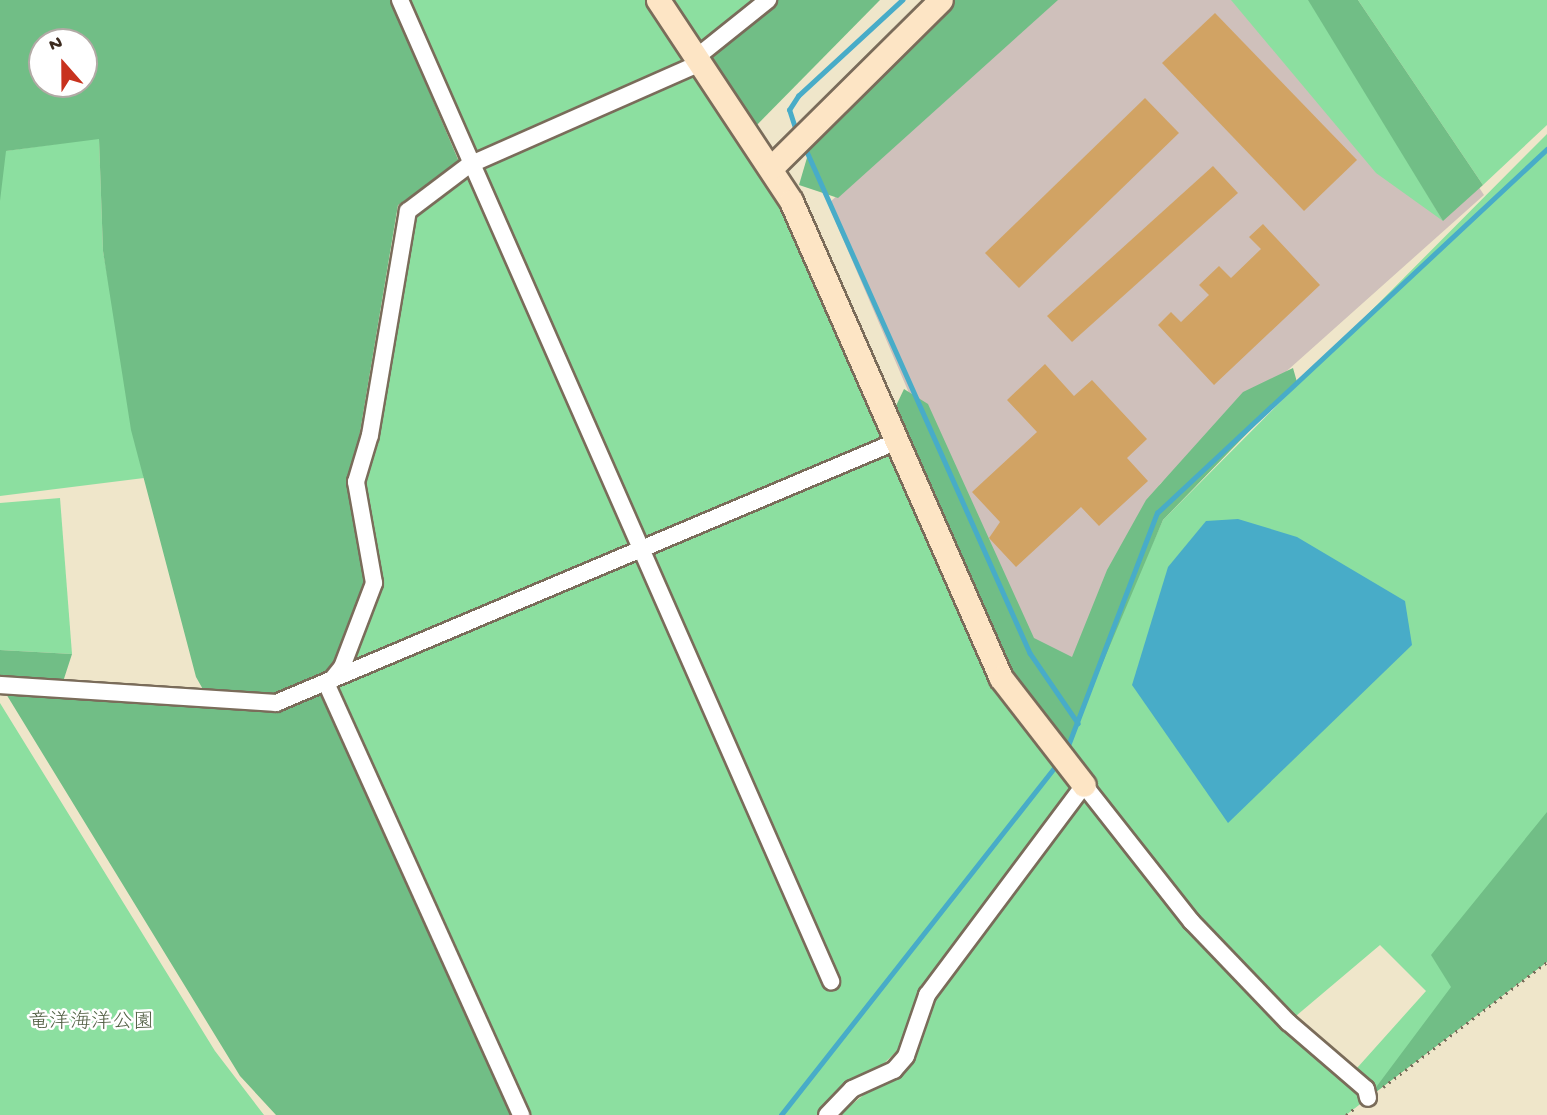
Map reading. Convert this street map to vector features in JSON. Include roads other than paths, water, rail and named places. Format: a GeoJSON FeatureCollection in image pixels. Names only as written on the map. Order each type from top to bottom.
{"type":"FeatureCollection","features":[{"type":"Feature","properties":{"kind":"street"},"geometry":{"type":"LineString","coordinates":[[400,0],[469,166],[644,550],[831,981]]}},
{"type":"Feature","properties":{"kind":"street"},"geometry":{"type":"LineString","coordinates":[[658,0],[773,166],[1001,678],[1192,922],[1368,1098]]}},
{"type":"Feature","properties":{"kind":"street"},"geometry":{"type":"LineString","coordinates":[[327,685],[342,667],[374,583],[356,482],[408,211],[469,166],[700,59],[768,0]]}},
{"type":"Feature","properties":{"kind":"street"},"geometry":{"type":"LineString","coordinates":[[773,166],[941,0]]}},
{"type":"Feature","properties":{"kind":"street"},"geometry":{"type":"LineString","coordinates":[[0,685],[256,704],[327,685],[895,442]]}},
{"type":"Feature","properties":{"kind":"street"},"geometry":{"type":"LineString","coordinates":[[327,685],[521,1115]]}},
{"type":"Feature","properties":{"kind":"street"},"geometry":{"type":"LineString","coordinates":[[827,1115],[852,1089],[894,1070],[906,1056],[927,995],[1084,785]]}},
{"type":"Feature","properties":{"kind":"water"},"geometry":{"type":"Polygon","coordinates":[[[1238,519],[1297,537],[1405,601],[1412,645],[1228,823],[1132,685],[1168,567],[1206,521],[1238,519]]]}},
{"type":"Feature","properties":{"kind":"waterway"},"geometry":{"type":"LineString","coordinates":[[796,131],[789,110],[798,96],[902,0]]}},
{"type":"Feature","properties":{"kind":"waterway"},"geometry":{"type":"LineString","coordinates":[[804,145],[1030,653],[1078,723]]}},
{"type":"Feature","properties":{"kind":"waterway"},"geometry":{"type":"LineString","coordinates":[[1066,751],[1157,513],[1547,149]]}},
{"type":"Feature","properties":{"kind":"waterway"},"geometry":{"type":"LineString","coordinates":[[781,1115],[1057,764]]}},
{"type":"Feature","properties":{"kind":"park label","name":"竜洋海洋公園"},"geometry":{"type":"Point","coordinates":[91,1024]}}]}
